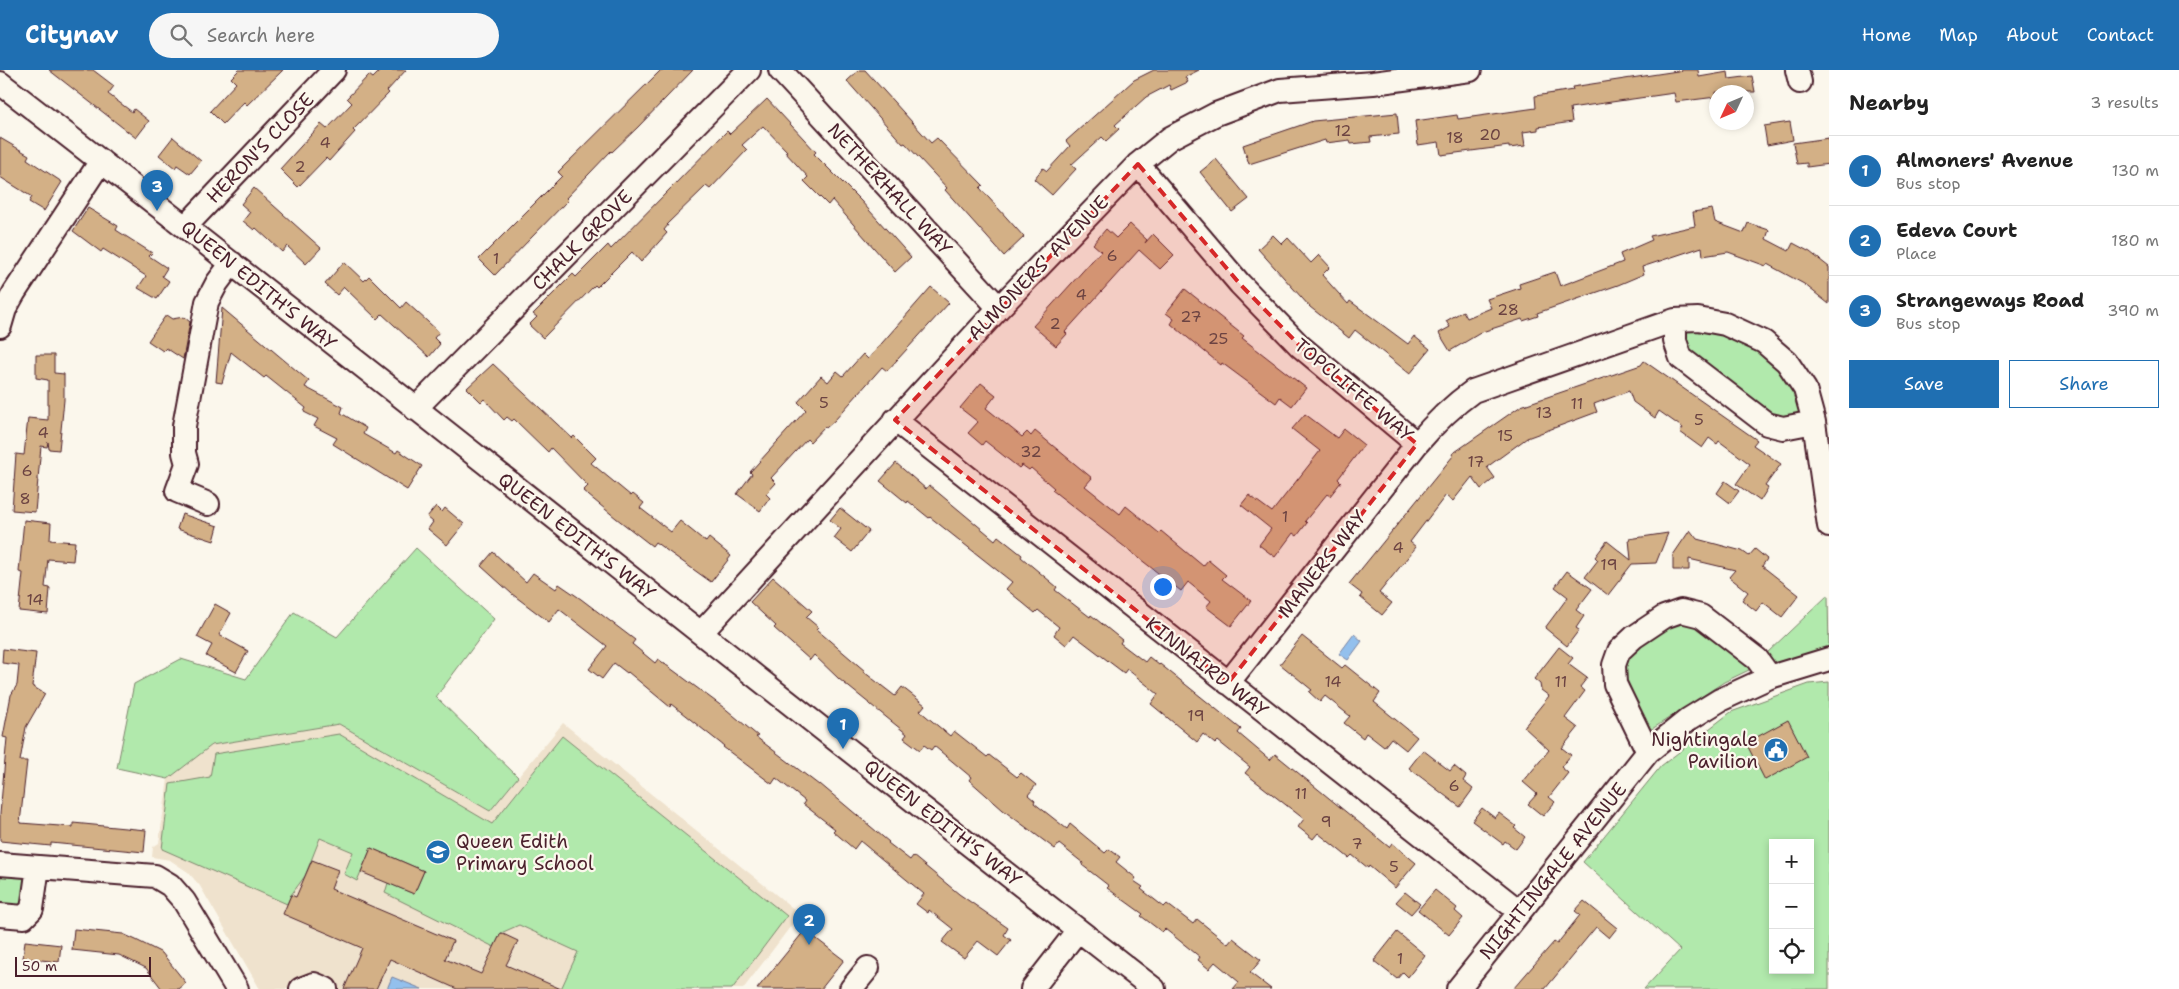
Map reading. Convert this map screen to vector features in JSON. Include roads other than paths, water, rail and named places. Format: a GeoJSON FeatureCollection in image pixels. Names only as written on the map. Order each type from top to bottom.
{"type":"FeatureCollection","features":[{"type":"Feature","properties":{"kind":"street","name":"HERON'S CLOSE"},"geometry":{"type":"LineString","coordinates":[[186,226],[334,70]]}},
{"type":"Feature","properties":{"kind":"street","name":"CHALK GROVE"},"geometry":{"type":"LineString","coordinates":[[415,409],[749,70]]}},
{"type":"Feature","properties":{"kind":"street","name":"NETHERHALL WAY"},"geometry":{"type":"LineString","coordinates":[[780,70],[999,308]]}},
{"type":"Feature","properties":{"kind":"street","name":"ALMONERS' AVENUE"},"geometry":{"type":"LineString","coordinates":[[701,633],[999,308],[1138,164],[1170,138],[1216,114],[1280,90],[1372,76],[1470,70]]}},
{"type":"Feature","properties":{"kind":"street","name":"QUEEN EDITH'S WAY"},"geometry":{"type":"LineString","coordinates":[[0,83],[186,226],[415,409],[1154,989]]}},
{"type":"Feature","properties":{"kind":"street"},"geometry":{"type":"LineString","coordinates":[[0,326],[5,309],[14,293],[101,161]]}},
{"type":"Feature","properties":{"kind":"street","name":"TOPCLIFFE WAY"},"geometry":{"type":"LineString","coordinates":[[1138,164],[1240,284],[1300,346],[1417,444],[1438,420],[1473,391],[1675,320],[1698,319],[1725,324],[1764,342],[1786,362],[1805,389],[1814,422],[1829,526]]}},
{"type":"Feature","properties":{"kind":"street"},"geometry":{"type":"LineString","coordinates":[[208,504],[178,491],[187,464],[184,453],[184,426],[207,302],[217,283],[232,263]]}},
{"type":"Feature","properties":{"kind":"street"},"geometry":{"type":"LineString","coordinates":[[1675,320],[1675,341],[1681,358],[1767,424],[1783,428],[1814,422]]}},
{"type":"Feature","properties":{"kind":"street","name":"KINNAIRD WAY"},"geometry":{"type":"LineString","coordinates":[[895,420],[1520,912]]}},
{"type":"Feature","properties":{"kind":"street","name":"MANERS WAY"},"geometry":{"type":"LineString","coordinates":[[1228,684],[1417,444]]}},
{"type":"Feature","properties":{"kind":"street"},"geometry":{"type":"LineString","coordinates":[[1648,752],[1615,684],[1614,665],[1619,651],[1664,617],[1680,611],[1701,616],[1757,659],[1770,677]]}},
{"type":"Feature","properties":{"kind":"street","name":"NIGHTINGALE AVENUE"},"geometry":{"type":"LineString","coordinates":[[1458,989],[1648,752],[1689,719],[1720,700],[1770,677],[1829,659]]}},
{"type":"Feature","properties":{"kind":"street"},"geometry":{"type":"LineString","coordinates":[[0,864],[38,867],[157,867],[184,901],[237,989]]}},
{"type":"Feature","properties":{"kind":"street"},"geometry":{"type":"LineString","coordinates":[[0,915],[24,917],[32,909],[38,867]]}},
{"type":"Feature","properties":{"kind":"street"},"geometry":{"type":"LineString","coordinates":[[1032,989],[1078,930]]}},
{"type":"Feature","properties":{"kind":"street"},"geometry":{"type":"LineString","coordinates":[[851,989],[868,968]]}},
{"type":"Feature","properties":{"kind":"street"},"geometry":{"type":"LineString","coordinates":[[301,989],[314,984],[326,989]]}},
{"type":"Feature","properties":{"kind":"water"},"geometry":{"type":"Polygon","coordinates":[[[1354,634],[1362,641],[1348,660],[1339,654],[1354,634]]]}},
{"type":"Feature","properties":{"kind":"water"},"geometry":{"type":"Polygon","coordinates":[[[392,977],[422,989],[387,989],[392,977]]]}},
{"type":"Feature","properties":{"kind":"place","name":"Strangeways Road"},"geometry":{"type":"Point","coordinates":[157,211]}},
{"type":"Feature","properties":{"kind":"place","name":"Almoners' Avenue"},"geometry":{"type":"Point","coordinates":[843,749]}},
{"type":"Feature","properties":{"kind":"place","name":"Nightingale Pavilion"},"geometry":{"type":"Point","coordinates":[1776,750]}},
{"type":"Feature","properties":{"kind":"place","name":"Queen Edith Primary School"},"geometry":{"type":"Point","coordinates":[438,852]}},
{"type":"Feature","properties":{"kind":"place","name":"Edeva Court"},"geometry":{"type":"Point","coordinates":[809,945]}}]}
